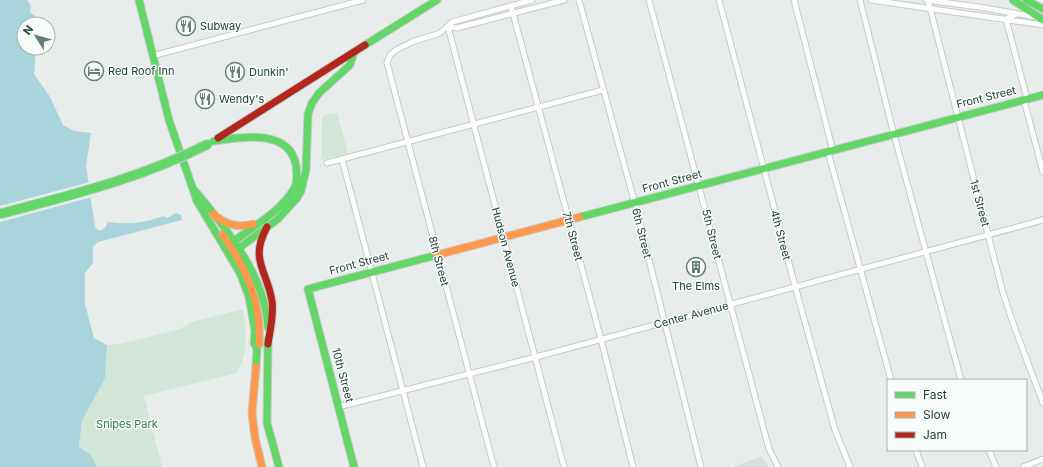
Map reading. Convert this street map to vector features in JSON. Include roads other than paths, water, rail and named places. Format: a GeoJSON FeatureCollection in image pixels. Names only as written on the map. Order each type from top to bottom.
{"type":"FeatureCollection","features":[{"type":"Feature","properties":{"kind":"main road"},"geometry":{"type":"LineString","coordinates":[[139,0],[169,120],[195,191],[209,213],[235,245],[256,279],[265,304],[268,324],[266,399],[267,423],[279,467]]}},
{"type":"Feature","properties":{"kind":"main road"},"geometry":{"type":"LineString","coordinates":[[0,214],[129,179],[170,163],[211,143],[437,0]]}},
{"type":"Feature","properties":{"kind":"main road"},"geometry":{"type":"LineString","coordinates":[[1013,0],[1042,18]]}},
{"type":"Feature","properties":{"kind":"main road"},"geometry":{"type":"LineString","coordinates":[[1026,0],[1042,18]]}},
{"type":"Feature","properties":{"kind":"main road"},"geometry":{"type":"LineString","coordinates":[[235,245],[266,220],[292,205],[298,197],[304,184],[308,114],[312,102],[327,83],[350,65],[354,52]]}},
{"type":"Feature","properties":{"kind":"main road","name":"Front Street"},"geometry":{"type":"LineString","coordinates":[[308,289],[635,204],[894,135],[958,116],[1043,95]]}},
{"type":"Feature","properties":{"kind":"main road"},"geometry":{"type":"LineString","coordinates":[[211,143],[261,137],[272,139],[290,152],[295,162],[297,175],[295,187],[266,220],[258,250],[259,263],[272,301],[268,344]]}},
{"type":"Feature","properties":{"kind":"main road"},"geometry":{"type":"LineString","coordinates":[[209,213],[225,224],[238,227],[266,220]]}},
{"type":"Feature","properties":{"kind":"main road"},"geometry":{"type":"LineString","coordinates":[[209,213],[207,220],[240,273],[249,297],[256,348],[252,413],[255,438],[262,467]]}},
{"type":"Feature","properties":{"kind":"main road"},"geometry":{"type":"LineString","coordinates":[[235,245],[255,296],[260,330],[259,344],[256,348]]}},
{"type":"Feature","properties":{"kind":"main road","name":"10th Street"},"geometry":{"type":"LineString","coordinates":[[308,289],[354,467]]}},
{"type":"Feature","properties":{"kind":"street"},"geometry":{"type":"LineString","coordinates":[[152,56],[362,0]]}},
{"type":"Feature","properties":{"kind":"street"},"geometry":{"type":"LineString","coordinates":[[448,27],[452,22],[532,0]]}},
{"type":"Feature","properties":{"kind":"street"},"geometry":{"type":"LineString","coordinates":[[448,27],[457,28],[513,14],[545,2],[564,0]]}},
{"type":"Feature","properties":{"kind":"street","name":"6th Street"},"geometry":{"type":"LineString","coordinates":[[579,0],[666,322],[701,467]]}},
{"type":"Feature","properties":{"kind":"street","name":"5th Street"},"geometry":{"type":"LineString","coordinates":[[649,0],[700,186],[769,449],[778,467]]}},
{"type":"Feature","properties":{"kind":"street","name":"4th Street"},"geometry":{"type":"LineString","coordinates":[[719,0],[763,169],[835,430],[850,467]]}},
{"type":"Feature","properties":{"kind":"street"},"geometry":{"type":"LineString","coordinates":[[794,0],[859,269],[891,379]]}},
{"type":"Feature","properties":{"kind":"street"},"geometry":{"type":"LineString","coordinates":[[860,0],[894,135],[961,379]]}},
{"type":"Feature","properties":{"kind":"street"},"geometry":{"type":"LineString","coordinates":[[871,0],[1006,19],[1042,18]]}},
{"type":"Feature","properties":{"kind":"street"},"geometry":{"type":"LineString","coordinates":[[925,0],[1042,18]]}},
{"type":"Feature","properties":{"kind":"street","name":"1st Street"},"geometry":{"type":"LineString","coordinates":[[928,0],[988,234],[1014,326],[1043,402]]}},
{"type":"Feature","properties":{"kind":"street","name":"7th Street"},"geometry":{"type":"LineString","coordinates":[[511,6],[601,339],[633,467]]}},
{"type":"Feature","properties":{"kind":"street"},"geometry":{"type":"LineString","coordinates":[[1006,19],[1012,14],[1019,14]]}},
{"type":"Feature","properties":{"kind":"street"},"geometry":{"type":"LineString","coordinates":[[1006,19],[1043,172]]}},
{"type":"Feature","properties":{"kind":"street","name":"8th Street"},"geometry":{"type":"LineString","coordinates":[[448,27],[440,33],[403,46],[390,55],[388,68],[494,467]]}},
{"type":"Feature","properties":{"kind":"street","name":"Hudson Avenue"},"geometry":{"type":"LineString","coordinates":[[448,27],[564,467]]}},
{"type":"Feature","properties":{"kind":"street"},"geometry":{"type":"LineString","coordinates":[[327,163],[603,90]]}},
{"type":"Feature","properties":{"kind":"street"},"geometry":{"type":"LineString","coordinates":[[342,159],[423,467]]}},
{"type":"Feature","properties":{"kind":"street","name":"Center Avenue"},"geometry":{"type":"LineString","coordinates":[[338,407],[536,357],[1043,220]]}},
{"type":"Feature","properties":{"kind":"street"},"geometry":{"type":"LineString","coordinates":[[916,451],[922,467]]}},
{"type":"Feature","properties":{"kind":"street"},"geometry":{"type":"LineString","coordinates":[[989,451],[996,467]]}},
{"type":"Feature","properties":{"kind":"street"},"geometry":{"type":"LineString","coordinates":[[1023,467],[1043,459]]}},
{"type":"Feature","properties":{"kind":"water"},"geometry":{"type":"Polygon","coordinates":[[[0,0],[27,0],[31,6],[30,12],[35,16],[16,16],[16,56],[35,56],[34,74],[50,97],[63,125],[74,131],[91,133],[86,166],[95,227],[99,231],[105,228],[108,222],[136,223],[163,216],[167,218],[176,213],[181,215],[182,220],[98,242],[93,246],[93,263],[85,273],[85,304],[94,338],[107,345],[105,378],[82,421],[79,447],[90,454],[97,467],[0,467],[0,0]]]}},
{"type":"Feature","properties":{"kind":"place","name":"Subway"},"geometry":{"type":"Point","coordinates":[186,26]}},
{"type":"Feature","properties":{"kind":"place","name":"Red Roof Inn"},"geometry":{"type":"Point","coordinates":[94,71]}},
{"type":"Feature","properties":{"kind":"place","name":"Dunkin'"},"geometry":{"type":"Point","coordinates":[235,72]}},
{"type":"Feature","properties":{"kind":"place","name":"Wendy's"},"geometry":{"type":"Point","coordinates":[205,99]}},
{"type":"Feature","properties":{"kind":"place","name":"The Elms"},"geometry":{"type":"Point","coordinates":[696,267]}},
{"type":"Feature","properties":{"kind":"park label","name":"Snipes Park"},"geometry":{"type":"Point","coordinates":[127,424]}}]}
